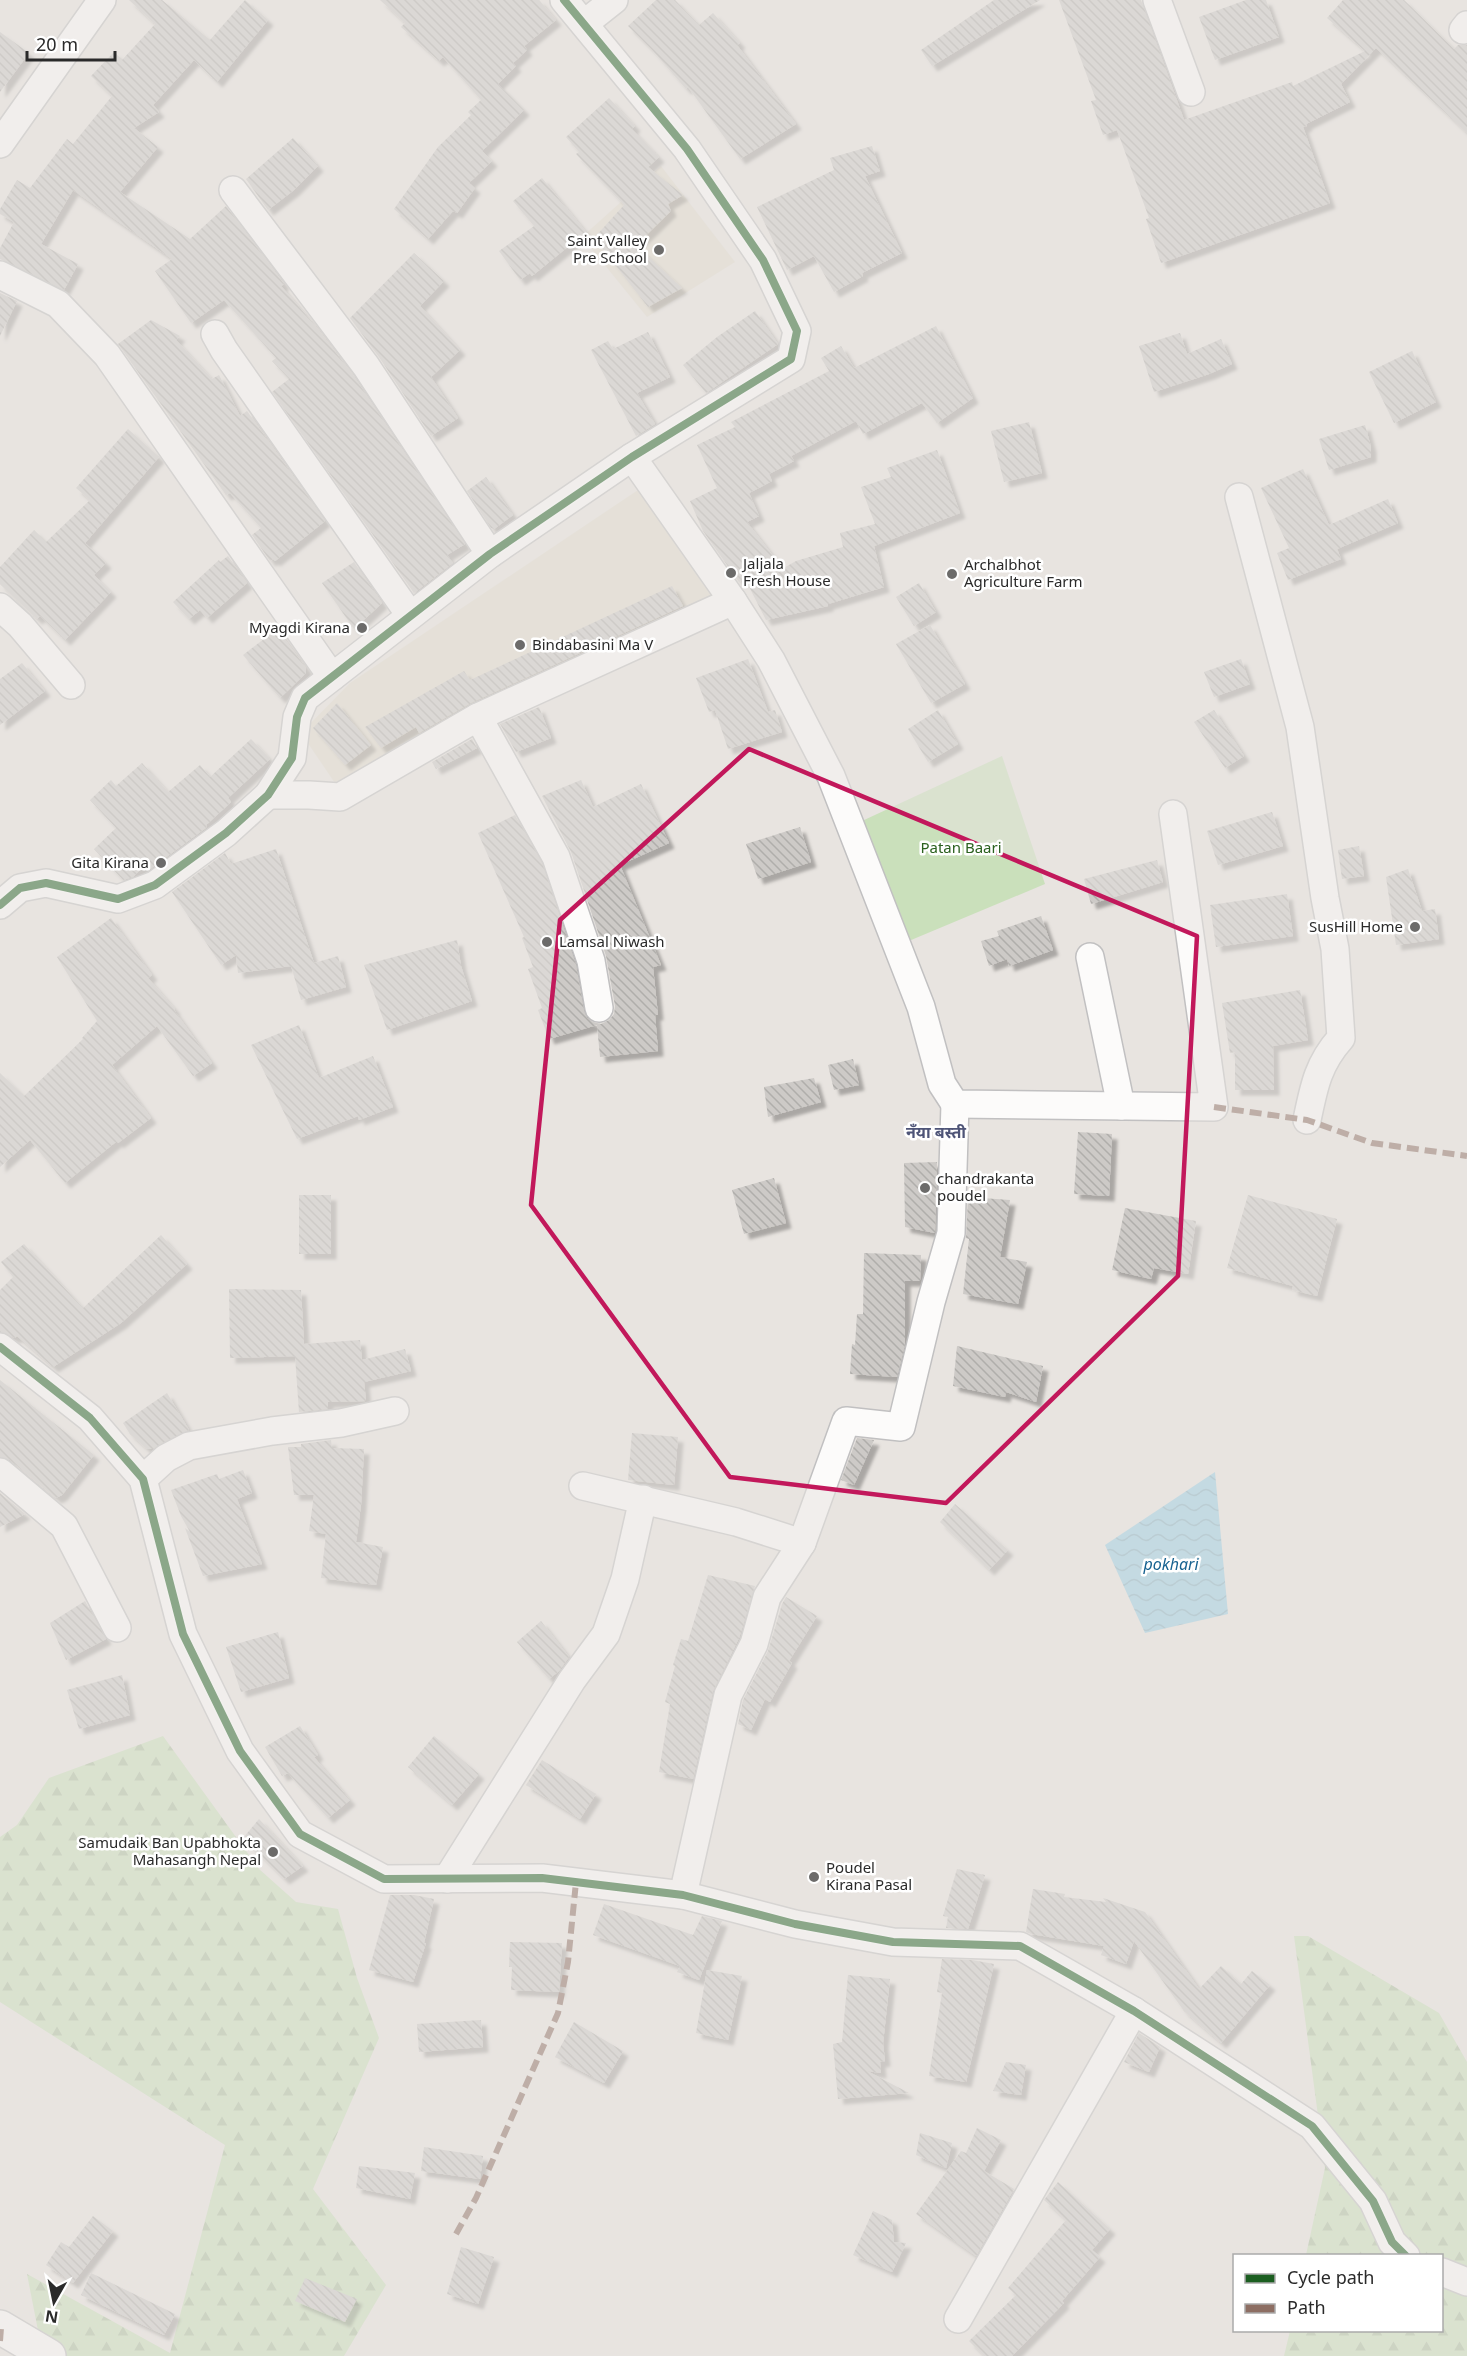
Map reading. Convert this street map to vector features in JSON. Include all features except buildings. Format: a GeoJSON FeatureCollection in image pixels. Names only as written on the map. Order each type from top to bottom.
{"type":"FeatureCollection","features":[{"type":"Feature","properties":{"kind":"street"},"geometry":{"type":"LineString","coordinates":[[0,144],[102,0]]}},
{"type":"Feature","properties":{"kind":"street"},"geometry":{"type":"LineString","coordinates":[[0,905],[20,888],[46,883],[118,898],[155,885],[226,833],[268,795],[292,758],[297,717],[305,698],[490,554],[632,457],[791,359],[797,331],[763,260],[687,149],[564,0]]}},
{"type":"Feature","properties":{"kind":"street"},"geometry":{"type":"LineString","coordinates":[[585,23],[614,0]]}},
{"type":"Feature","properties":{"kind":"street"},"geometry":{"type":"LineString","coordinates":[[1157,0],[1191,92]]}},
{"type":"Feature","properties":{"kind":"street"},"geometry":{"type":"LineString","coordinates":[[233,190],[366,366],[490,554]]}},
{"type":"Feature","properties":{"kind":"street"},"geometry":{"type":"LineString","coordinates":[[0,275],[58,304],[107,355],[332,677]]}},
{"type":"Feature","properties":{"kind":"street"},"geometry":{"type":"LineString","coordinates":[[215,334],[410,615]]}},
{"type":"Feature","properties":{"kind":"street"},"geometry":{"type":"LineString","coordinates":[[632,457],[733,601],[771,660],[831,776],[921,1006],[942,1084],[955,1104],[951,1233],[900,1427],[846,1421],[802,1543],[767,1597],[754,1644],[728,1695],[683,1895]]}},
{"type":"Feature","properties":{"kind":"street"},"geometry":{"type":"LineString","coordinates":[[1239,497],[1300,727],[1325,898],[1335,949],[1341,1038],[1318,1071],[1307,1120]]}},
{"type":"Feature","properties":{"kind":"street"},"geometry":{"type":"LineString","coordinates":[[268,795],[340,798],[478,717],[733,601]]}},
{"type":"Feature","properties":{"kind":"street"},"geometry":{"type":"LineString","coordinates":[[0,607],[20,625],[71,685]]}},
{"type":"Feature","properties":{"kind":"street"},"geometry":{"type":"LineString","coordinates":[[478,717],[556,857],[591,961],[599,1008]]}},
{"type":"Feature","properties":{"kind":"street"},"geometry":{"type":"LineString","coordinates":[[955,1104],[1214,1107],[1173,814]]}},
{"type":"Feature","properties":{"kind":"street"},"geometry":{"type":"LineString","coordinates":[[1090,957],[1121,1106]]}},
{"type":"Feature","properties":{"kind":"street"},"geometry":{"type":"LineString","coordinates":[[0,1347],[90,1418],[142,1479],[183,1634],[240,1751],[300,1834],[384,1879],[542,1878],[683,1895],[795,1924],[893,1942],[1020,1946],[1134,2011],[1312,2126],[1373,2201],[1392,2242],[1404,2254]]}},
{"type":"Feature","properties":{"kind":"street"},"geometry":{"type":"LineString","coordinates":[[142,1479],[166,1458],[189,1446],[272,1431],[341,1423],[395,1411]]}},
{"type":"Feature","properties":{"kind":"street"},"geometry":{"type":"LineString","coordinates":[[0,1472],[64,1526],[117,1629]]}},
{"type":"Feature","properties":{"kind":"street"},"geometry":{"type":"LineString","coordinates":[[583,1486],[736,1522],[802,1543]]}},
{"type":"Feature","properties":{"kind":"street"},"geometry":{"type":"LineString","coordinates":[[447,1879],[572,1680],[606,1634],[625,1580],[643,1499]]}},
{"type":"Feature","properties":{"kind":"street"},"geometry":{"type":"LineString","coordinates":[[958,2319],[1134,2011]]}},
{"type":"Feature","properties":{"kind":"street"},"geometry":{"type":"LineString","coordinates":[[1443,2272],[1467,2282]]}},
{"type":"Feature","properties":{"kind":"street"},"geometry":{"type":"LineString","coordinates":[[0,2327],[49,2356]]}},
{"type":"Feature","properties":{"kind":"highlighted area"},"geometry":{"type":"Polygon","coordinates":[[[749,749],[1197,936],[1178,1276],[946,1503],[730,1477],[531,1205],[560,920],[749,749]]]}},
{"type":"Feature","properties":{"kind":"shaded area","name":"Saint Valley Pre School"},"geometry":{"type":"Polygon","coordinates":[[[661,166],[735,262],[647,317],[582,237],[661,166]]]}},
{"type":"Feature","properties":{"kind":"shaded area","name":"Bindabasini Ma V"},"geometry":{"type":"Polygon","coordinates":[[[644,486],[720,606],[339,789],[301,733],[350,683],[644,486]]]}},
{"type":"Feature","properties":{"kind":"green space","name":"Patan Baari"},"geometry":{"type":"Polygon","coordinates":[[[1002,756],[1045,884],[904,943],[862,821],[1002,756]]]}},
{"type":"Feature","properties":{"kind":"green space"},"geometry":{"type":"Polygon","coordinates":[[[163,1736],[259,1869],[296,1902],[338,1909],[357,1978],[379,2038],[313,2189],[386,2285],[344,2356],[43,2356],[27,2274],[170,2353],[225,2145],[0,2002],[0,1837],[17,1825],[49,1778],[163,1736]]]}},
{"type":"Feature","properties":{"kind":"green space"},"geometry":{"type":"Polygon","coordinates":[[[1294,1936],[1308,1936],[1439,2013],[1467,2062],[1467,2356],[1284,2356],[1290,2332],[1443,2332],[1443,2254],[1306,2254],[1325,2168],[1294,1936]]]}},
{"type":"Feature","properties":{"kind":"water","name":"pokhari"},"geometry":{"type":"Polygon","coordinates":[[[1215,1472],[1228,1614],[1145,1633],[1105,1545],[1215,1472]]]}},
{"type":"Feature","properties":{"kind":"marked path"},"geometry":{"type":"LineString","coordinates":[[1214,1107],[1307,1120],[1372,1143],[1467,1156]]}},
{"type":"Feature","properties":{"kind":"marked path"},"geometry":{"type":"LineString","coordinates":[[456,2234],[476,2198],[558,2013],[568,1962],[576,1882]]}},
{"type":"Feature","properties":{"kind":"marked path"},"geometry":{"type":"LineString","coordinates":[[0,2341],[1,2328]]}},
{"type":"Feature","properties":{"kind":"cycle path"},"geometry":{"type":"LineString","coordinates":[[0,905],[20,888],[46,883],[118,899],[155,885],[226,833],[268,795],[292,758],[297,717],[305,698],[490,554],[632,457],[791,359],[797,331],[763,260],[687,149],[564,0]]}},
{"type":"Feature","properties":{"kind":"cycle path"},"geometry":{"type":"LineString","coordinates":[[0,1347],[90,1418],[143,1479],[183,1634],[240,1751],[300,1834],[384,1879],[542,1878],[683,1895],[795,1924],[893,1942],[1020,1946],[1134,2011],[1312,2126],[1373,2201],[1392,2242],[1404,2254]]}},
{"type":"Feature","properties":{"kind":"place","name":"Saint Valley Pre School"},"geometry":{"type":"Point","coordinates":[659,250]}},
{"type":"Feature","properties":{"kind":"place","name":"Jaljala Fresh House"},"geometry":{"type":"Point","coordinates":[731,573]}},
{"type":"Feature","properties":{"kind":"place","name":"Archalbhot Agriculture Farm"},"geometry":{"type":"Point","coordinates":[952,574]}},
{"type":"Feature","properties":{"kind":"place","name":"Myagdi Kirana"},"geometry":{"type":"Point","coordinates":[362,628]}},
{"type":"Feature","properties":{"kind":"place","name":"Bindabasini Ma V"},"geometry":{"type":"Point","coordinates":[520,645]}},
{"type":"Feature","properties":{"kind":"place","name":"Gita Kirana"},"geometry":{"type":"Point","coordinates":[161,863]}},
{"type":"Feature","properties":{"kind":"place","name":"SusHill Home"},"geometry":{"type":"Point","coordinates":[1415,927]}},
{"type":"Feature","properties":{"kind":"place","name":"Lamsal Niwash"},"geometry":{"type":"Point","coordinates":[547,942]}},
{"type":"Feature","properties":{"kind":"place","name":"chandrakanta poudel"},"geometry":{"type":"Point","coordinates":[925,1188]}},
{"type":"Feature","properties":{"kind":"place","name":"Samudaik Ban Upabhokta Mahasangh Nepal"},"geometry":{"type":"Point","coordinates":[273,1852]}},
{"type":"Feature","properties":{"kind":"place","name":"Poudel Kirana Pasal"},"geometry":{"type":"Point","coordinates":[814,1877]}},
{"type":"Feature","properties":{"kind":"district","name":"नँया बस्ती"},"geometry":{"type":"Point","coordinates":[936,1132]}}]}
